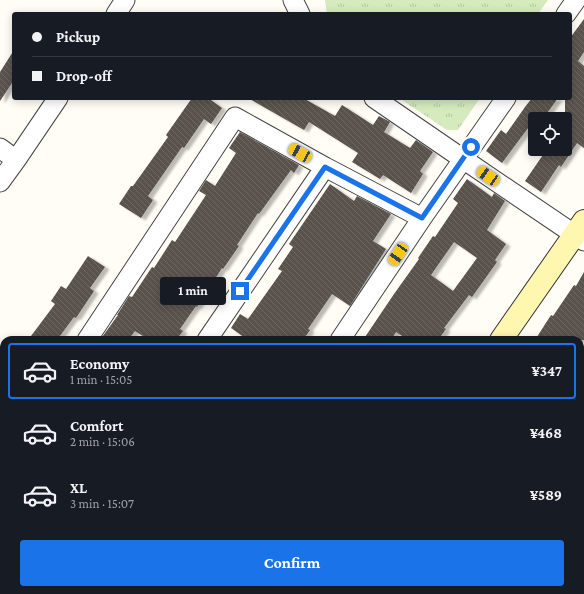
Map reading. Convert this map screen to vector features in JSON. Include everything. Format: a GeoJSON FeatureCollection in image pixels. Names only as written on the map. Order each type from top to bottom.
{"type":"FeatureCollection","features":[{"type":"Feature","properties":{"kind":"street"},"geometry":{"type":"LineString","coordinates":[[117,12],[125,0]]}},
{"type":"Feature","properties":{"kind":"street"},"geometry":{"type":"LineString","coordinates":[[293,0],[299,12]]}},
{"type":"Feature","properties":{"kind":"street"},"geometry":{"type":"LineString","coordinates":[[567,12],[576,0]]}},
{"type":"Feature","properties":{"kind":"street"},"geometry":{"type":"LineString","coordinates":[[0,182],[57,100]]}},
{"type":"Feature","properties":{"kind":"street"},"geometry":{"type":"LineString","coordinates":[[377,100],[463,159],[581,232],[504,336]]}},
{"type":"Feature","properties":{"kind":"street"},"geometry":{"type":"LineString","coordinates":[[343,336],[422,218],[505,100]]}},
{"type":"Feature","properties":{"kind":"street"},"geometry":{"type":"LineString","coordinates":[[90,336],[235,117],[325,167],[422,218]]}},
{"type":"Feature","properties":{"kind":"street"},"geometry":{"type":"LineString","coordinates":[[0,148],[16,160]]}},
{"type":"Feature","properties":{"kind":"street"},"geometry":{"type":"LineString","coordinates":[[210,336],[325,167]]}},
{"type":"Feature","properties":{"kind":"green space"},"geometry":{"type":"Polygon","coordinates":[[[325,0],[548,0],[539,12],[327,12],[325,0]]]}},
{"type":"Feature","properties":{"kind":"green space"},"geometry":{"type":"Polygon","coordinates":[[[402,100],[479,100],[458,130],[447,130],[402,100]]]}},
{"type":"Feature","properties":{"kind":"building"},"geometry":{"type":"Polygon","coordinates":[[[584,19],[584,52],[578,61],[584,66],[584,148],[577,143],[572,150],[572,112],[565,112],[565,100],[572,100],[572,35],[584,19]]]}},
{"type":"Feature","properties":{"kind":"building"},"geometry":{"type":"Polygon","coordinates":[[[12,53],[12,83],[0,101],[0,72],[12,53]]]}},
{"type":"Feature","properties":{"kind":"building"},"geometry":{"type":"Polygon","coordinates":[[[191,100],[211,100],[222,108],[211,124],[204,119],[184,148],[182,147],[148,196],[153,200],[141,218],[119,204],[168,137],[166,135],[191,100]]]}},
{"type":"Feature","properties":{"kind":"building"},"geometry":{"type":"Polygon","coordinates":[[[252,100],[307,100],[335,116],[342,105],[373,125],[379,116],[390,122],[384,132],[410,148],[416,140],[433,152],[420,171],[423,174],[411,193],[383,175],[380,179],[352,162],[358,153],[309,122],[304,130],[252,100]]]}},
{"type":"Feature","properties":{"kind":"building"},"geometry":{"type":"Polygon","coordinates":[[[530,100],[557,100],[548,112],[528,112],[528,128],[502,163],[486,151],[501,130],[506,134],[530,100]]]}},
{"type":"Feature","properties":{"kind":"building"},"geometry":{"type":"Polygon","coordinates":[[[240,132],[299,165],[294,173],[291,170],[259,214],[258,213],[237,245],[239,246],[180,329],[183,331],[179,336],[143,336],[135,331],[131,336],[103,336],[129,296],[132,297],[152,267],[154,268],[172,240],[175,242],[206,195],[199,191],[206,180],[215,186],[236,153],[229,148],[240,132]]]}},
{"type":"Feature","properties":{"kind":"building"},"geometry":{"type":"Polygon","coordinates":[[[542,156],[568,156],[561,167],[559,165],[541,192],[525,181],[542,156]]]}},
{"type":"Feature","properties":{"kind":"building"},"geometry":{"type":"Polygon","coordinates":[[[467,179],[492,197],[494,193],[505,201],[487,230],[506,244],[495,260],[497,262],[472,297],[469,295],[444,328],[446,329],[441,336],[402,336],[396,332],[394,336],[366,336],[419,259],[418,258],[433,236],[435,237],[458,203],[453,199],[467,179]],[[454,242],[431,275],[453,291],[477,258],[454,242]]]}},
{"type":"Feature","properties":{"kind":"building"},"geometry":{"type":"Polygon","coordinates":[[[330,184],[354,201],[357,196],[391,214],[373,241],[386,249],[350,306],[332,294],[308,329],[310,330],[306,336],[242,336],[231,328],[240,314],[248,319],[282,271],[278,269],[293,247],[289,244],[330,184]]]}},
{"type":"Feature","properties":{"kind":"building"},"geometry":{"type":"Polygon","coordinates":[[[88,256],[105,267],[90,288],[94,291],[76,318],[74,317],[60,336],[31,336],[55,304],[51,301],[61,286],[66,289],[88,256]]]}},
{"type":"Feature","properties":{"kind":"building"},"geometry":{"type":"Polygon","coordinates":[[[584,272],[584,336],[538,336],[551,315],[553,316],[574,285],[576,286],[584,272]]]}},
{"type":"Feature","properties":{"kind":"route"},"geometry":{"type":"LineString","coordinates":[[240,291],[325,167],[422,218],[471,147]]}}]}
